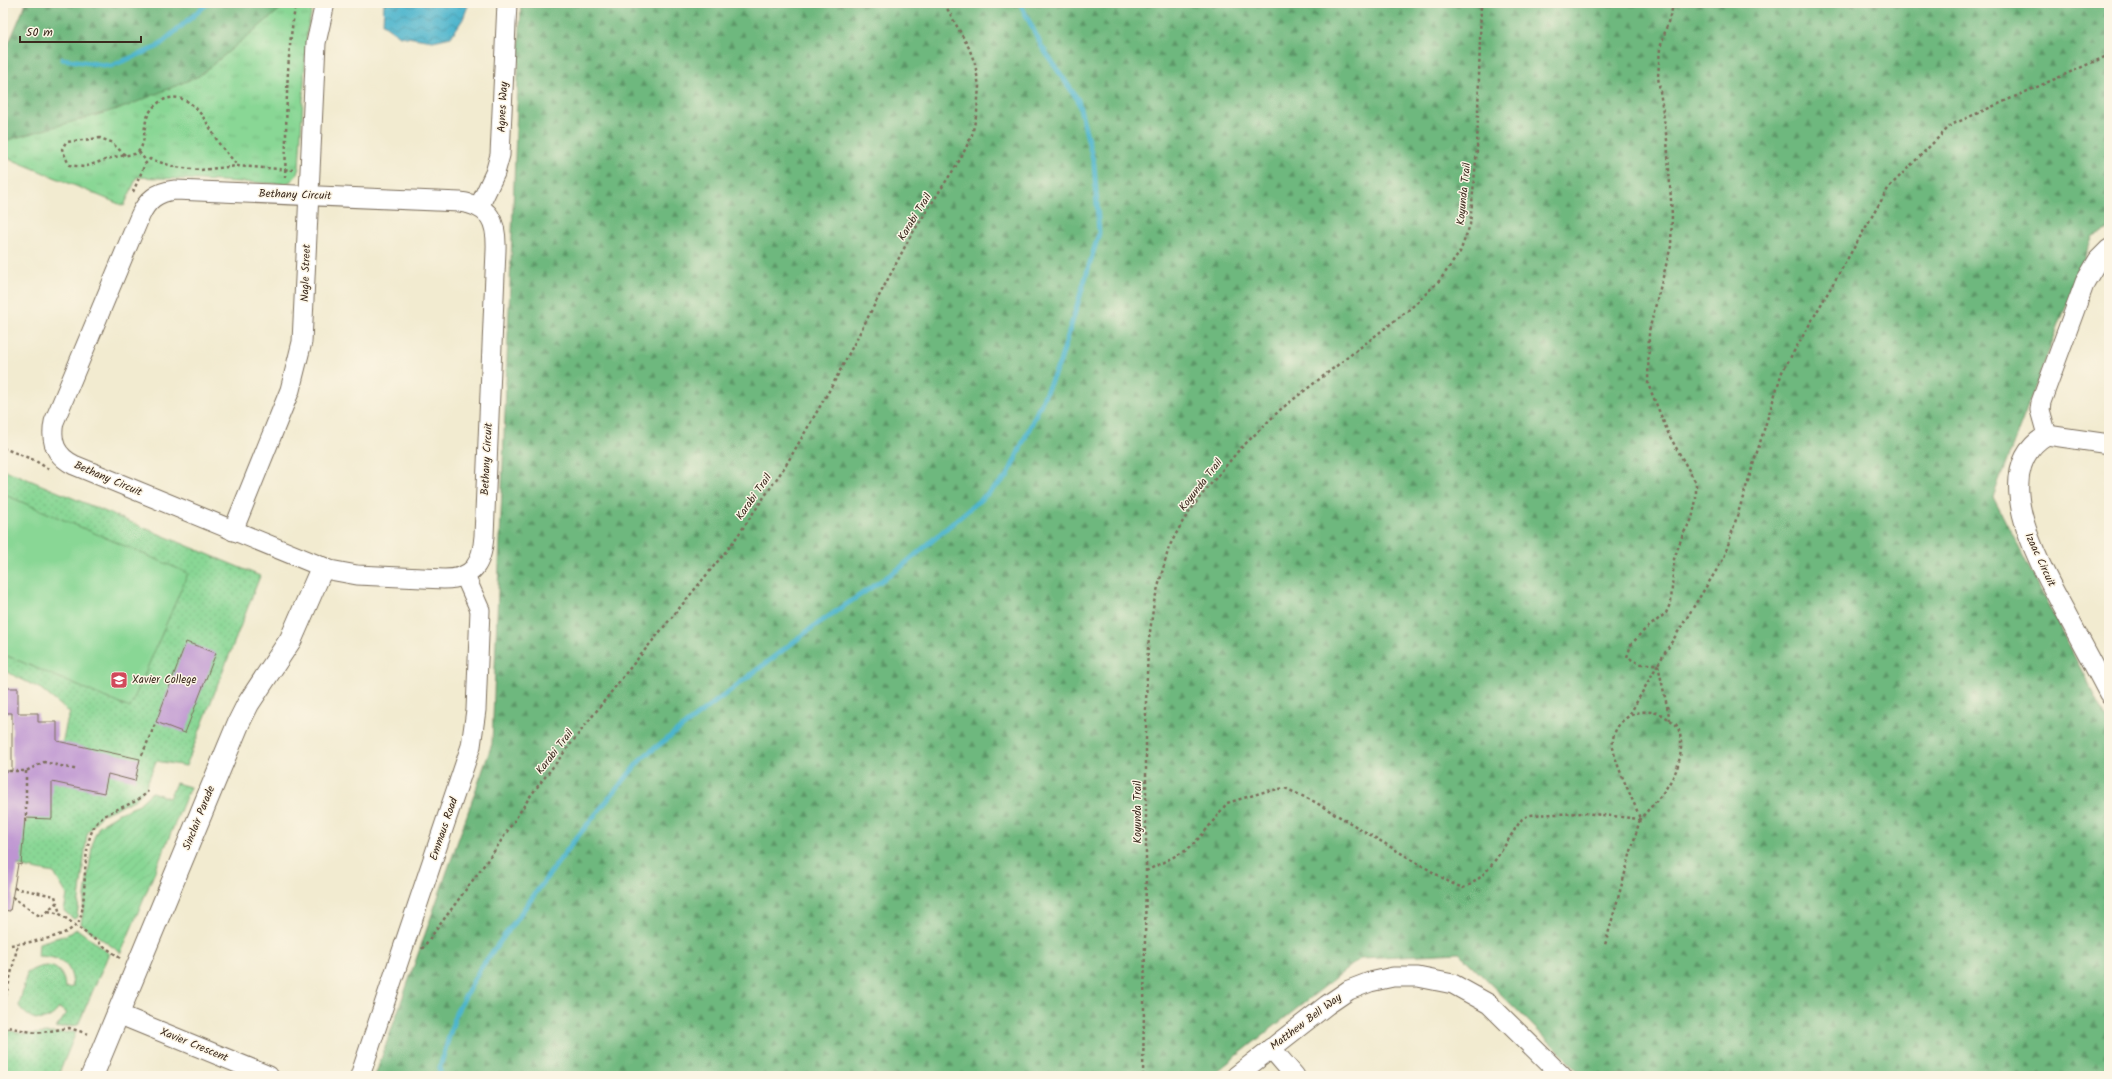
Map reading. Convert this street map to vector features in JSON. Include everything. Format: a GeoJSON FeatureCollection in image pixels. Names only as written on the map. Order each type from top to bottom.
{"type":"FeatureCollection","features":[{"type":"Feature","properties":{"kind":"street","name":"Nagle Street"},"geometry":{"type":"LineString","coordinates":[[233,531],[296,373],[304,321],[316,43],[325,3]]}},
{"type":"Feature","properties":{"kind":"street","name":"Agnes Way"},"geometry":{"type":"LineString","coordinates":[[479,207],[495,173],[500,155],[507,3]]}},
{"type":"Feature","properties":{"kind":"street","name":"Bethany Circuit"},"geometry":{"type":"LineString","coordinates":[[175,190],[460,202],[479,207],[490,215],[497,234],[483,552],[476,566],[465,576],[449,579],[357,575],[322,568],[66,462],[56,451],[53,444],[54,422],[140,216],[151,198],[157,194],[175,190]]}},
{"type":"Feature","properties":{"kind":"street"},"geometry":{"type":"LineString","coordinates":[[2109,249],[2098,260],[2085,282],[2044,394],[2040,410],[2047,436],[2109,444]]}},
{"type":"Feature","properties":{"kind":"street","name":"Izaac Circuit"},"geometry":{"type":"LineString","coordinates":[[2047,436],[2036,442],[2030,448],[2021,467],[2020,486],[2023,515],[2031,545],[2107,684]]}},
{"type":"Feature","properties":{"kind":"street","name":"Sinclair Parade"},"geometry":{"type":"LineString","coordinates":[[92,1076],[239,722],[248,704],[291,638],[322,568]]}},
{"type":"Feature","properties":{"kind":"street","name":"Emmaus Road"},"geometry":{"type":"LineString","coordinates":[[360,1076],[471,746],[476,710],[480,610],[465,576]]}},
{"type":"Feature","properties":{"kind":"street","name":"Matthew Bell Way"},"geometry":{"type":"LineString","coordinates":[[1236,1076],[1349,990],[1393,977],[1418,977],[1453,984],[1489,1004],[1562,1076]]}},
{"type":"Feature","properties":{"kind":"street","name":"Xavier Crescent"},"geometry":{"type":"LineString","coordinates":[[118,1014],[269,1076]]}},
{"type":"Feature","properties":{"kind":"street"},"geometry":{"type":"LineString","coordinates":[[1271,1048],[1295,1076]]}},
{"type":"Feature","properties":{"kind":"path"},"geometry":{"type":"LineString","coordinates":[[285,184],[287,89],[292,24],[296,3]]}},
{"type":"Feature","properties":{"kind":"path","name":"Karabi Trail"},"geometry":{"type":"LineString","coordinates":[[420,951],[495,850],[531,795],[626,673],[732,544],[782,472],[833,384],[910,237],[961,158],[972,135],[977,112],[979,86],[975,64],[969,48],[944,3]]}},
{"type":"Feature","properties":{"kind":"path","name":"Koyunda Trail"},"geometry":{"type":"LineString","coordinates":[[1143,1076],[1146,871],[1146,702],[1148,647],[1154,602],[1169,547],[1183,521],[1200,497],[1239,450],[1281,409],[1411,308],[1440,280],[1460,252],[1470,225],[1477,149],[1481,3]]}},
{"type":"Feature","properties":{"kind":"path"},"geometry":{"type":"LineString","coordinates":[[1658,664],[1640,664],[1627,657],[1630,645],[1645,629],[1666,613],[1671,602],[1674,559],[1683,534],[1692,519],[1696,500],[1696,483],[1669,435],[1648,384],[1649,331],[1671,246],[1672,215],[1667,140],[1658,77],[1660,48],[1674,3]]}},
{"type":"Feature","properties":{"kind":"path"},"geometry":{"type":"LineString","coordinates":[[1640,819],[1633,799],[1616,764],[1613,740],[1617,726],[1630,715],[1658,664],[1724,558],[1782,372],[1889,187],[1951,126],[2109,55]]}},
{"type":"Feature","properties":{"kind":"path"},"geometry":{"type":"LineString","coordinates":[[139,152],[148,115],[161,101],[174,98],[189,102],[194,106],[209,124],[219,143],[237,166]]}},
{"type":"Feature","properties":{"kind":"path"},"geometry":{"type":"LineString","coordinates":[[125,155],[111,142],[100,138],[66,142],[62,150],[69,165],[79,168],[139,152]]}},
{"type":"Feature","properties":{"kind":"path"},"geometry":{"type":"LineString","coordinates":[[139,152],[146,161]]}},
{"type":"Feature","properties":{"kind":"path"},"geometry":{"type":"LineString","coordinates":[[146,161],[150,159],[175,167],[200,170],[237,166],[300,171]]}},
{"type":"Feature","properties":{"kind":"path"},"geometry":{"type":"LineString","coordinates":[[132,195],[146,161]]}},
{"type":"Feature","properties":{"kind":"path"},"geometry":{"type":"LineString","coordinates":[[3,448],[34,460],[51,471]]}},
{"type":"Feature","properties":{"kind":"path"},"geometry":{"type":"LineString","coordinates":[[1658,664],[1670,720]]}},
{"type":"Feature","properties":{"kind":"path"},"geometry":{"type":"LineString","coordinates":[[1605,945],[1640,819],[1661,794],[1675,773],[1681,756],[1681,740],[1679,732],[1676,725],[1670,720],[1663,715],[1643,711],[1630,715]]}},
{"type":"Feature","properties":{"kind":"path"},"geometry":{"type":"LineString","coordinates":[[142,755],[156,722]]}},
{"type":"Feature","properties":{"kind":"path"},"geometry":{"type":"LineString","coordinates":[[3,771],[26,771],[44,762],[78,770]]}},
{"type":"Feature","properties":{"kind":"path"},"geometry":{"type":"LineString","coordinates":[[26,771],[26,822]]}},
{"type":"Feature","properties":{"kind":"path"},"geometry":{"type":"LineString","coordinates":[[1146,871],[1187,850],[1203,834],[1227,804],[1268,791],[1285,788],[1315,802],[1451,883],[1463,888],[1472,884],[1488,871],[1522,819],[1529,815],[1584,813],[1640,819]]}},
{"type":"Feature","properties":{"kind":"path"},"geometry":{"type":"LineString","coordinates":[[11,945],[56,936],[76,925],[80,920],[82,909],[88,844],[95,826],[103,816],[136,802],[148,791]]}},
{"type":"Feature","properties":{"kind":"path"},"geometry":{"type":"LineString","coordinates":[[14,888],[55,896],[60,914]]}},
{"type":"Feature","properties":{"kind":"path"},"geometry":{"type":"LineString","coordinates":[[12,897],[41,917],[57,902]]}},
{"type":"Feature","properties":{"kind":"path"},"geometry":{"type":"LineString","coordinates":[[48,911],[60,914],[122,959],[120,965]]}},
{"type":"Feature","properties":{"kind":"path"},"geometry":{"type":"LineString","coordinates":[[3,1008],[18,944]]}},
{"type":"Feature","properties":{"kind":"path"},"geometry":{"type":"LineString","coordinates":[[3,1026],[36,1033],[75,1028],[91,1035],[88,1042]]}},
{"type":"Feature","properties":{"kind":"path"},"geometry":{"type":"LineString","coordinates":[[3,1036],[7,1026]]}},
{"type":"Feature","properties":{"kind":"green space"},"geometry":{"type":"Polygon","coordinates":[[[26,3],[288,3],[199,76],[126,107],[8,140],[3,138],[3,57],[26,3]]]}},
{"type":"Feature","properties":{"kind":"green space"},"geometry":{"type":"Polygon","coordinates":[[[288,3],[314,3],[307,31],[299,168],[296,176],[290,182],[284,184],[137,177],[124,206],[3,156],[3,138],[8,140],[125,107],[199,76],[288,3]]]}},
{"type":"Feature","properties":{"kind":"green space"},"geometry":{"type":"Polygon","coordinates":[[[521,3],[2109,3],[2109,229],[2093,236],[1993,497],[2109,724],[2109,1076],[1584,1076],[1459,953],[1361,958],[1211,1076],[375,1076],[492,744],[521,3]]]}},
{"type":"Feature","properties":{"kind":"green space"},"geometry":{"type":"Polygon","coordinates":[[[3,469],[260,576],[186,766],[156,761],[145,789],[136,799],[101,815],[87,834],[77,917],[74,919],[64,911],[67,895],[54,873],[18,866],[20,823],[26,823],[52,771],[60,750],[70,713],[41,689],[3,670],[3,469]]]}},
{"type":"Feature","properties":{"kind":"green space"},"geometry":{"type":"Polygon","coordinates":[[[3,494],[188,573],[130,708],[3,654],[3,494]]]}},
{"type":"Feature","properties":{"kind":"green space"},"geometry":{"type":"Polygon","coordinates":[[[176,783],[190,787],[121,953],[81,924],[93,840],[99,826],[119,813],[137,806],[152,792],[169,798],[176,783]]]}},
{"type":"Feature","properties":{"kind":"green space"},"geometry":{"type":"Polygon","coordinates":[[[77,929],[109,953],[78,1025],[56,1028],[67,1013],[59,1008],[49,1017],[39,1019],[28,1015],[19,1006],[27,973],[34,969],[47,966],[52,967],[61,974],[64,980],[65,988],[73,987],[70,972],[64,963],[53,958],[38,956],[39,943],[66,935],[77,929]]]}},
{"type":"Feature","properties":{"kind":"green space"},"geometry":{"type":"Polygon","coordinates":[[[3,1029],[24,1034],[76,1032],[58,1076],[3,1076],[3,1029]]]}},
{"type":"Feature","properties":{"kind":"water"},"geometry":{"type":"Polygon","coordinates":[[[384,3],[469,3],[463,19],[451,37],[433,41],[400,36],[383,24],[384,3]]]}},
{"type":"Feature","properties":{"kind":"building"},"geometry":{"type":"Polygon","coordinates":[[[186,642],[216,653],[185,733],[156,722],[186,642]]]}},
{"type":"Feature","properties":{"kind":"building"},"geometry":{"type":"Polygon","coordinates":[[[3,688],[18,688],[18,713],[38,713],[38,722],[57,722],[57,741],[140,759],[135,781],[108,774],[104,793],[52,782],[52,819],[25,818],[21,865],[18,864],[10,911],[3,910],[3,771],[12,771],[12,713],[3,713],[3,688]]]}},
{"type":"Feature","properties":{"kind":"waterway"},"geometry":{"type":"LineString","coordinates":[[62,59],[111,66],[157,47],[208,3]]}},
{"type":"Feature","properties":{"kind":"waterway"},"geometry":{"type":"LineString","coordinates":[[440,1076],[440,1067],[456,1013],[480,969],[573,842],[642,758],[813,627],[900,568],[1007,477],[1060,362],[1099,233],[1094,164],[1078,100],[1042,47],[1020,3]]}},
{"type":"Feature","properties":{"kind":"place","name":"Xavier College"},"geometry":{"type":"Point","coordinates":[119,680]}}]}
